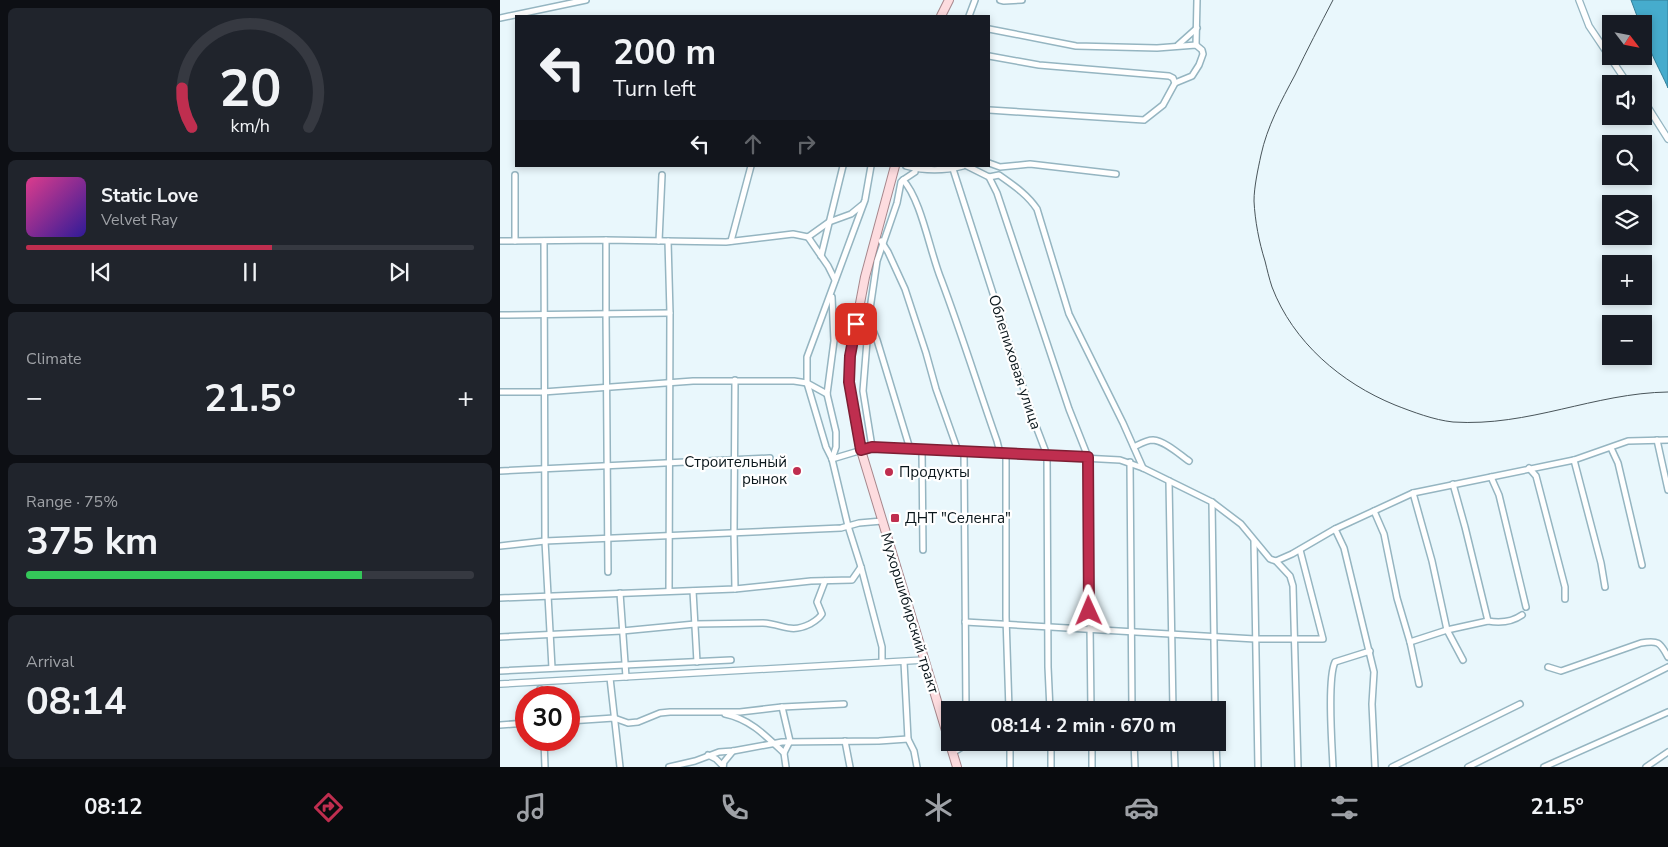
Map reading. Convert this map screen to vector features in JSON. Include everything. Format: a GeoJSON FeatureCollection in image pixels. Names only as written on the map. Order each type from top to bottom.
{"type":"FeatureCollection","features":[{"type":"Feature","properties":{"kind":"main road"},"geometry":{"type":"LineString","coordinates":[[942,15],[949,0]]}},
{"type":"Feature","properties":{"kind":"main road","name":"Мухоршибирский тракт"},"geometry":{"type":"LineString","coordinates":[[895,167],[879,240],[865,277],[850,356],[849,382],[861,450],[957,767]]}},
{"type":"Feature","properties":{"kind":"street"},"geometry":{"type":"LineString","coordinates":[[500,18],[586,0]]}},
{"type":"Feature","properties":{"kind":"street"},"geometry":{"type":"LineString","coordinates":[[969,15],[975,0]]}},
{"type":"Feature","properties":{"kind":"street"},"geometry":{"type":"LineString","coordinates":[[1000,0],[1022,0]]}},
{"type":"Feature","properties":{"kind":"street"},"geometry":{"type":"LineString","coordinates":[[1196,45],[1197,0]]}},
{"type":"Feature","properties":{"kind":"street"},"geometry":{"type":"LineString","coordinates":[[1579,0],[1589,26],[1622,75]]}},
{"type":"Feature","properties":{"kind":"street"},"geometry":{"type":"LineString","coordinates":[[1178,46],[1197,28]]}},
{"type":"Feature","properties":{"kind":"street"},"geometry":{"type":"LineString","coordinates":[[990,29],[1076,46],[1156,48],[1196,45],[1202,50],[1203,54],[1192,76],[1175,83],[1163,105],[1144,120],[990,110]]}},
{"type":"Feature","properties":{"kind":"street"},"geometry":{"type":"LineString","coordinates":[[990,56],[1039,65],[1169,76],[1174,78],[1175,83]]}},
{"type":"Feature","properties":{"kind":"street"},"geometry":{"type":"LineString","coordinates":[[1652,114],[1668,139]]}},
{"type":"Feature","properties":{"kind":"street"},"geometry":{"type":"LineString","coordinates":[[990,162],[1000,167],[1030,164],[1116,174]]}},
{"type":"Feature","properties":{"kind":"street"},"geometry":{"type":"LineString","coordinates":[[731,241],[751,167]]}},
{"type":"Feature","properties":{"kind":"street"},"geometry":{"type":"LineString","coordinates":[[821,256],[843,167]]}},
{"type":"Feature","properties":{"kind":"street"},"geometry":{"type":"LineString","coordinates":[[871,167],[865,200],[807,357],[807,383],[826,447],[832,459],[848,526],[882,647],[882,662]]}},
{"type":"Feature","properties":{"kind":"street"},"geometry":{"type":"LineString","coordinates":[[872,447],[863,391],[879,240],[897,203],[903,180],[915,172],[916,168],[952,169],[961,167]]}},
{"type":"Feature","properties":{"kind":"street"},"geometry":{"type":"LineString","coordinates":[[967,167],[990,177],[999,174]]}},
{"type":"Feature","properties":{"kind":"street"},"geometry":{"type":"LineString","coordinates":[[999,174],[1000,167]]}},
{"type":"Feature","properties":{"kind":"street","name":"Облепиховая улица"},"geometry":{"type":"LineString","coordinates":[[952,169],[1030,412],[1046,455],[1050,701]]}},
{"type":"Feature","properties":{"kind":"street"},"geometry":{"type":"LineString","coordinates":[[999,174],[1023,192],[1037,209],[1069,314],[1143,468]]}},
{"type":"Feature","properties":{"kind":"street"},"geometry":{"type":"LineString","coordinates":[[514,241],[515,175]]}},
{"type":"Feature","properties":{"kind":"street"},"geometry":{"type":"LineString","coordinates":[[659,241],[662,175]]}},
{"type":"Feature","properties":{"kind":"street"},"geometry":{"type":"LineString","coordinates":[[990,177],[1069,409],[1088,457],[1091,701]]}},
{"type":"Feature","properties":{"kind":"street"},"geometry":{"type":"LineString","coordinates":[[903,180],[910,187],[1003,454],[1009,701]]}},
{"type":"Feature","properties":{"kind":"street"},"geometry":{"type":"LineString","coordinates":[[808,237],[829,222],[851,214],[865,200]]}},
{"type":"Feature","properties":{"kind":"street"},"geometry":{"type":"LineString","coordinates":[[500,241],[731,241],[793,234],[808,237],[835,280]]}},
{"type":"Feature","properties":{"kind":"street"},"geometry":{"type":"LineString","coordinates":[[606,240],[608,572]]}},
{"type":"Feature","properties":{"kind":"street"},"geometry":{"type":"LineString","coordinates":[[879,240],[905,289],[936,389],[961,451],[966,701]]}},
{"type":"Feature","properties":{"kind":"street"},"geometry":{"type":"LineString","coordinates":[[544,241],[543,392],[545,541],[552,668]]}},
{"type":"Feature","properties":{"kind":"street"},"geometry":{"type":"LineString","coordinates":[[668,241],[670,313],[669,592]]}},
{"type":"Feature","properties":{"kind":"street"},"geometry":{"type":"LineString","coordinates":[[832,293],[834,341],[827,394],[836,432],[836,447],[832,459]]}},
{"type":"Feature","properties":{"kind":"street"},"geometry":{"type":"LineString","coordinates":[[500,315],[670,313]]}},
{"type":"Feature","properties":{"kind":"street"},"geometry":{"type":"LineString","coordinates":[[870,322],[910,449]]}},
{"type":"Feature","properties":{"kind":"street"},"geometry":{"type":"LineString","coordinates":[[500,392],[543,392],[670,382],[735,380],[794,381],[807,383],[827,394]]}},
{"type":"Feature","properties":{"kind":"street"},"geometry":{"type":"LineString","coordinates":[[735,380],[734,532],[736,589]]}},
{"type":"Feature","properties":{"kind":"street"},"geometry":{"type":"LineString","coordinates":[[1134,447],[1152,440],[1189,460]]}},
{"type":"Feature","properties":{"kind":"street"},"geometry":{"type":"LineString","coordinates":[[1657,440],[1668,490]]}},
{"type":"Feature","properties":{"kind":"street"},"geometry":{"type":"LineString","coordinates":[[1276,561],[1300,550],[1336,529],[1413,493],[1574,460],[1628,441],[1668,440]]}},
{"type":"Feature","properties":{"kind":"street"},"geometry":{"type":"LineString","coordinates":[[832,459],[872,447],[1120,460],[1130,462],[1212,502],[1241,524],[1270,559],[1276,561],[1290,576],[1293,586],[1296,640],[1298,767]]}},
{"type":"Feature","properties":{"kind":"street"},"geometry":{"type":"LineString","coordinates":[[1611,448],[1618,463],[1642,565]]}},
{"type":"Feature","properties":{"kind":"street"},"geometry":{"type":"LineString","coordinates":[[922,450],[923,550]]}},
{"type":"Feature","properties":{"kind":"street"},"geometry":{"type":"LineString","coordinates":[[500,471],[770,458]]}},
{"type":"Feature","properties":{"kind":"street"},"geometry":{"type":"LineString","coordinates":[[1574,460],[1601,563],[1605,587]]}},
{"type":"Feature","properties":{"kind":"street"},"geometry":{"type":"LineString","coordinates":[[1130,462],[1132,701]]}},
{"type":"Feature","properties":{"kind":"street"},"geometry":{"type":"LineString","coordinates":[[1529,468],[1536,476],[1565,587],[1565,599]]}},
{"type":"Feature","properties":{"kind":"street"},"geometry":{"type":"LineString","coordinates":[[1491,477],[1503,510],[1526,607]]}},
{"type":"Feature","properties":{"kind":"street"},"geometry":{"type":"LineString","coordinates":[[1169,481],[1173,701]]}},
{"type":"Feature","properties":{"kind":"street"},"geometry":{"type":"LineString","coordinates":[[1453,484],[1466,527],[1488,621]]}},
{"type":"Feature","properties":{"kind":"street"},"geometry":{"type":"LineString","coordinates":[[1413,493],[1432,561],[1447,630],[1463,660]]}},
{"type":"Feature","properties":{"kind":"street"},"geometry":{"type":"LineString","coordinates":[[1212,502],[1215,701]]}},
{"type":"Feature","properties":{"kind":"street"},"geometry":{"type":"LineString","coordinates":[[1374,511],[1384,534],[1419,684]]}},
{"type":"Feature","properties":{"kind":"street"},"geometry":{"type":"LineString","coordinates":[[500,546],[545,541],[841,528],[859,523],[882,521]]}},
{"type":"Feature","properties":{"kind":"street"},"geometry":{"type":"LineString","coordinates":[[1336,529],[1344,548],[1374,672],[1372,704],[1375,767]]}},
{"type":"Feature","properties":{"kind":"street"},"geometry":{"type":"LineString","coordinates":[[1254,541],[1258,767]]}},
{"type":"Feature","properties":{"kind":"street"},"geometry":{"type":"LineString","coordinates":[[965,622],[1215,637],[1323,640],[1300,550]]}},
{"type":"Feature","properties":{"kind":"street"},"geometry":{"type":"LineString","coordinates":[[500,598],[736,589],[776,584],[852,580],[861,567]]}},
{"type":"Feature","properties":{"kind":"street"},"geometry":{"type":"LineString","coordinates":[[500,637],[622,631],[695,624],[772,623],[794,630],[815,621],[822,614],[817,602],[825,581]]}},
{"type":"Feature","properties":{"kind":"street"},"geometry":{"type":"LineString","coordinates":[[693,591],[697,662]]}},
{"type":"Feature","properties":{"kind":"street"},"geometry":{"type":"LineString","coordinates":[[620,594],[626,677]]}},
{"type":"Feature","properties":{"kind":"street"},"geometry":{"type":"LineString","coordinates":[[1410,642],[1447,630],[1488,621],[1500,622],[1516,619],[1522,615]]}},
{"type":"Feature","properties":{"kind":"street"},"geometry":{"type":"LineString","coordinates":[[1548,667],[1561,671],[1641,643],[1654,641],[1662,646],[1668,657]]}},
{"type":"Feature","properties":{"kind":"street"},"geometry":{"type":"LineString","coordinates":[[1333,767],[1332,667],[1335,662],[1341,659],[1370,651]]}},
{"type":"Feature","properties":{"kind":"street"},"geometry":{"type":"LineString","coordinates":[[500,671],[731,660]]}},
{"type":"Feature","properties":{"kind":"street"},"geometry":{"type":"LineString","coordinates":[[500,684],[924,660]]}},
{"type":"Feature","properties":{"kind":"street"},"geometry":{"type":"LineString","coordinates":[[904,662],[908,739],[914,752],[917,767]]}},
{"type":"Feature","properties":{"kind":"street"},"geometry":{"type":"LineString","coordinates":[[1468,767],[1668,667]]}},
{"type":"Feature","properties":{"kind":"street"},"geometry":{"type":"LineString","coordinates":[[610,678],[620,767]]}},
{"type":"Feature","properties":{"kind":"street"},"geometry":{"type":"LineString","coordinates":[[580,720],[614,718],[628,723],[638,722],[670,712],[740,712],[782,707],[844,704]]}},
{"type":"Feature","properties":{"kind":"street"},"geometry":{"type":"LineString","coordinates":[[1392,767],[1520,704]]}},
{"type":"Feature","properties":{"kind":"street"},"geometry":{"type":"LineString","coordinates":[[782,707],[790,742],[784,753],[786,767]]}},
{"type":"Feature","properties":{"kind":"street"},"geometry":{"type":"LineString","coordinates":[[716,711],[734,715],[746,721],[784,753]]}},
{"type":"Feature","properties":{"kind":"street"},"geometry":{"type":"LineString","coordinates":[[1544,767],[1668,712]]}},
{"type":"Feature","properties":{"kind":"street"},"geometry":{"type":"LineString","coordinates":[[500,725],[515,724]]}},
{"type":"Feature","properties":{"kind":"street"},"geometry":{"type":"LineString","coordinates":[[669,767],[695,761],[720,752],[774,743],[908,739]]}},
{"type":"Feature","properties":{"kind":"street"},"geometry":{"type":"LineString","coordinates":[[845,741],[850,767]]}},
{"type":"Feature","properties":{"kind":"street"},"geometry":{"type":"LineString","coordinates":[[544,751],[545,767]]}},
{"type":"Feature","properties":{"kind":"street"},"geometry":{"type":"LineString","coordinates":[[708,755],[716,759],[723,767],[733,751]]}},
{"type":"Feature","properties":{"kind":"street"},"geometry":{"type":"LineString","coordinates":[[1010,751],[1010,767]]}},
{"type":"Feature","properties":{"kind":"street"},"geometry":{"type":"LineString","coordinates":[[1051,751],[1051,767]]}},
{"type":"Feature","properties":{"kind":"street"},"geometry":{"type":"LineString","coordinates":[[1092,751],[1092,767]]}},
{"type":"Feature","properties":{"kind":"street"},"geometry":{"type":"LineString","coordinates":[[1134,751],[1134,767]]}},
{"type":"Feature","properties":{"kind":"street"},"geometry":{"type":"LineString","coordinates":[[1174,751],[1175,767]]}},
{"type":"Feature","properties":{"kind":"street"},"geometry":{"type":"LineString","coordinates":[[1216,751],[1217,767]]}},
{"type":"Feature","properties":{"kind":"street"},"geometry":{"type":"LineString","coordinates":[[1646,767],[1668,752]]}},
{"type":"Feature","properties":{"kind":"water"},"geometry":{"type":"Polygon","coordinates":[[[1631,0],[1668,0],[1668,88],[1652,54],[1652,15],[1637,15],[1631,0]]]}},
{"type":"Feature","properties":{"kind":"railway"},"geometry":{"type":"LineString","coordinates":[[1333,0],[1271,124],[1261,155],[1254,196],[1258,231],[1272,287],[1292,326],[1306,343],[1338,372],[1375,396],[1416,413],[1453,422],[1508,420],[1614,398],[1668,392]]}},
{"type":"Feature","properties":{"kind":"place","name":"Строительный рынок"},"geometry":{"type":"Point","coordinates":[797,471]}},
{"type":"Feature","properties":{"kind":"place","name":"Продукты"},"geometry":{"type":"Point","coordinates":[889,472]}},
{"type":"Feature","properties":{"kind":"place","name":"ДНТ \"Селенга\""},"geometry":{"type":"Point","coordinates":[895,518]}},
{"type":"Feature","properties":{"kind":"route"},"geometry":{"type":"LineString","coordinates":[[856,324],[850,356],[849,382],[861,450],[872,447],[1088,457],[1089,611]]}}]}
